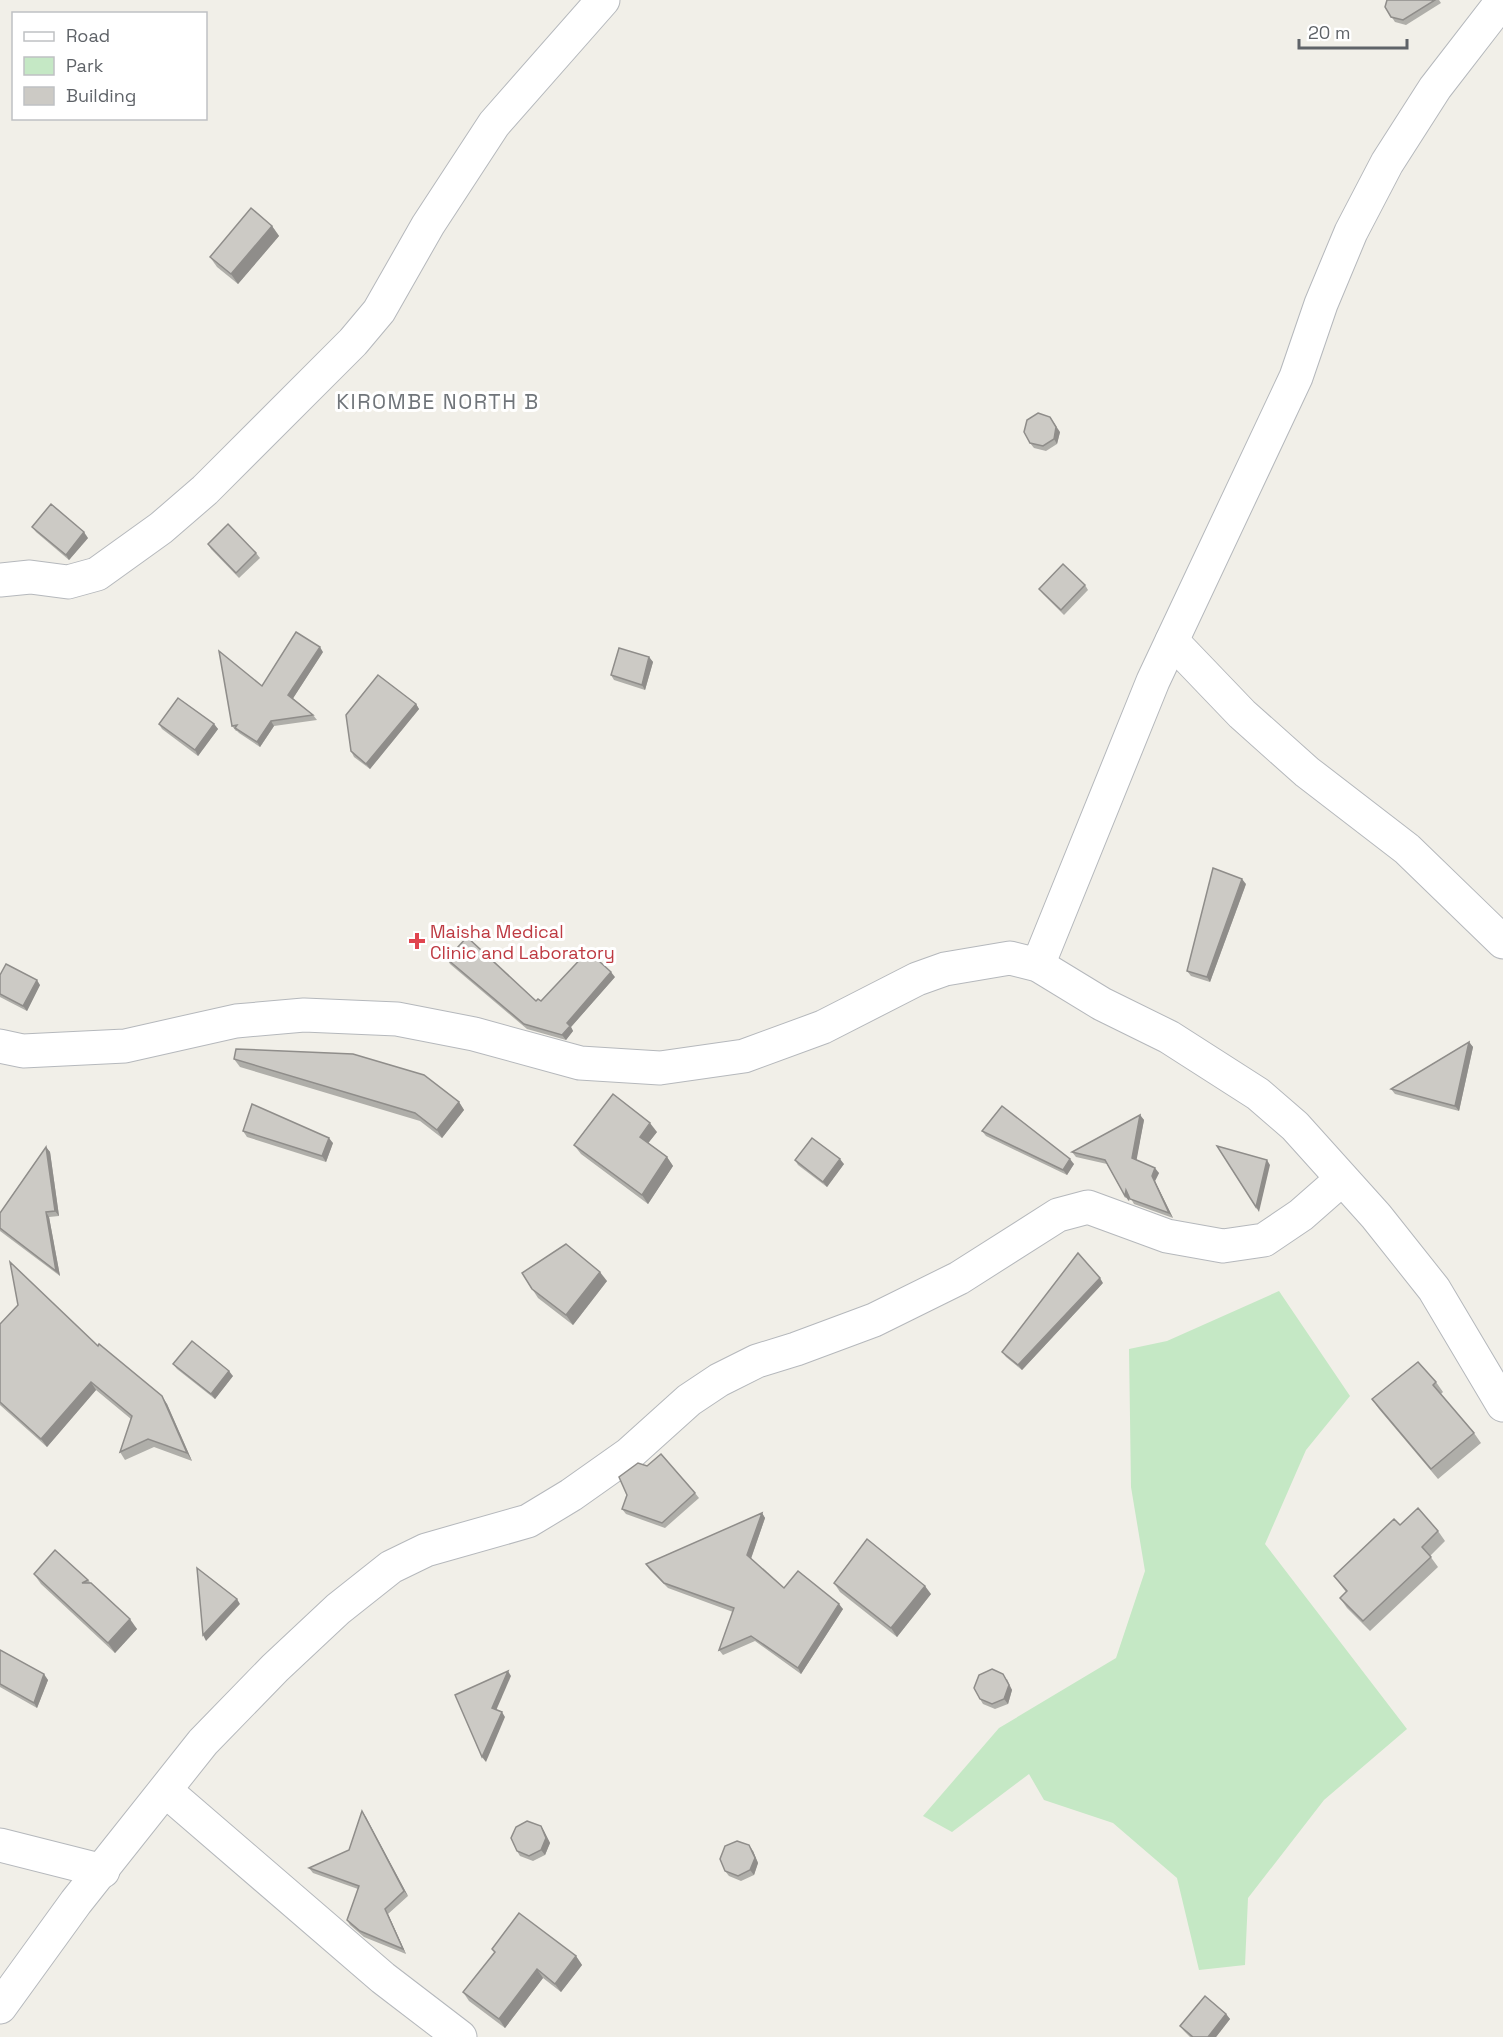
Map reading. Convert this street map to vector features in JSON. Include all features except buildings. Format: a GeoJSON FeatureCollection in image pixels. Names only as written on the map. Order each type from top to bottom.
{"type":"FeatureCollection","features":[{"type":"Feature","properties":{"kind":"street"},"geometry":{"type":"LineString","coordinates":[[0,580],[30,577],[68,582],[97,574],[153,534],[205,490],[354,342],[379,311],[428,225],[494,124],[603,0]]}},
{"type":"Feature","properties":{"kind":"street"},"geometry":{"type":"LineString","coordinates":[[1038,965],[1139,715],[1215,544],[1259,458],[1296,377],[1321,304],[1351,232],[1387,163],[1435,88],[1503,0]]}},
{"type":"Feature","properties":{"kind":"street"},"geometry":{"type":"LineString","coordinates":[[1172,641],[1242,714],[1307,772],[1407,849],[1503,942]]}},
{"type":"Feature","properties":{"kind":"street"},"geometry":{"type":"LineString","coordinates":[[0,1046],[23,1051],[124,1046],[236,1021],[304,1016],[398,1019],[474,1034],[580,1063],[660,1068],[744,1056],[823,1028],[884,994],[945,969],[1010,958],[1038,965],[1102,1004],[1169,1037],[1258,1094],[1295,1126],[1376,1216],[1434,1289],[1503,1405]]}},
{"type":"Feature","properties":{"kind":"street"},"geometry":{"type":"LineString","coordinates":[[0,2007],[76,1902],[203,1743],[275,1668],[338,1609],[391,1567],[426,1550],[528,1521],[572,1495],[629,1454],[689,1400],[719,1380],[757,1360],[796,1350],[874,1320],[960,1278],[1058,1215],[1088,1207],[1167,1236],[1223,1246],[1264,1240],[1300,1215],[1342,1179]]}},
{"type":"Feature","properties":{"kind":"street"},"geometry":{"type":"LineString","coordinates":[[166,1791],[383,1978],[460,2037]]}},
{"type":"Feature","properties":{"kind":"street"},"geometry":{"type":"LineString","coordinates":[[0,1845],[103,1871]]}},
{"type":"Feature","properties":{"kind":"green space"},"geometry":{"type":"Polygon","coordinates":[[[1279,1291],[1350,1396],[1306,1450],[1265,1544],[1407,1729],[1324,1800],[1248,1898],[1245,1965],[1199,1970],[1177,1878],[1113,1823],[1044,1800],[1029,1774],[952,1832],[923,1816],[999,1728],[1116,1658],[1145,1571],[1131,1487],[1129,1349],[1167,1341],[1279,1291]]]}},
{"type":"Feature","properties":{"kind":"place","name":"Maisha Medical Clinic and Laboratory"},"geometry":{"type":"Point","coordinates":[417,941]}},
{"type":"Feature","properties":{"kind":"district","name":"KIROMBE NORTH B"},"geometry":{"type":"Point","coordinates":[438,401]}}]}
